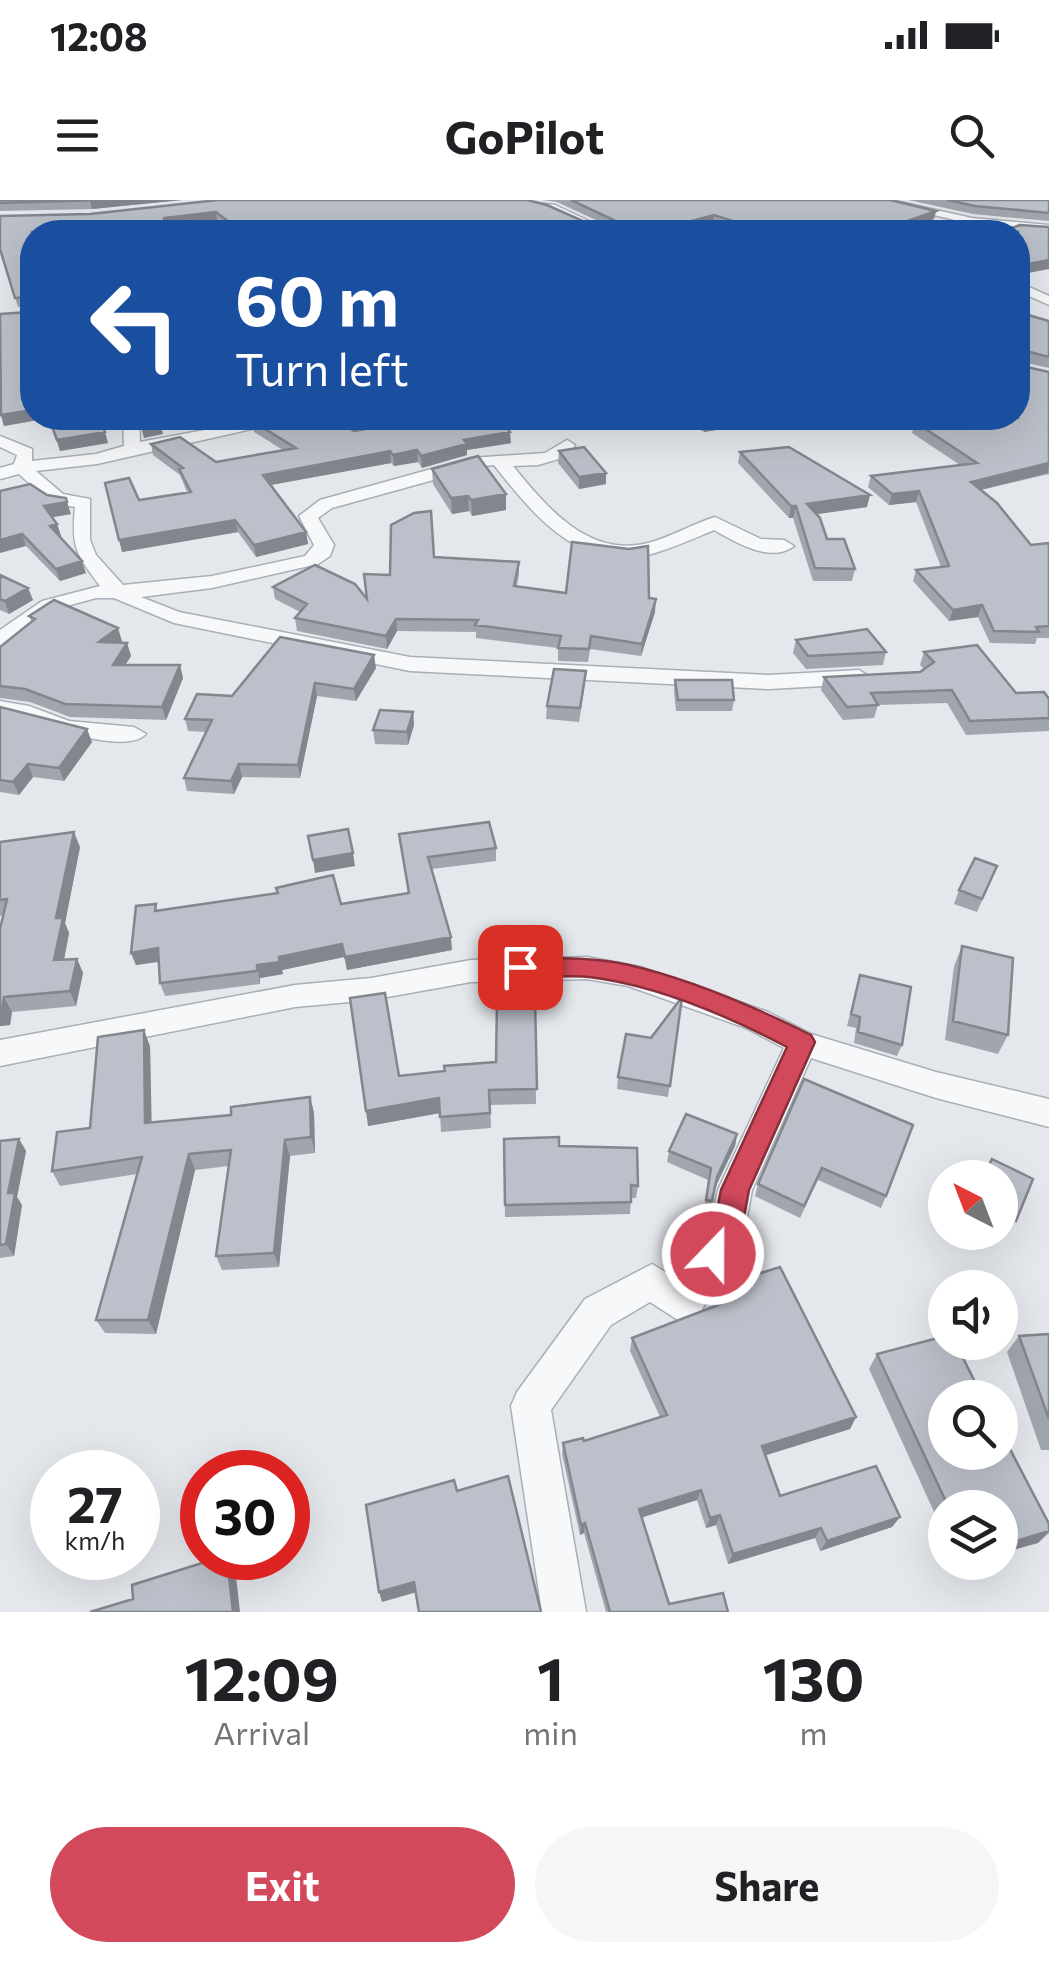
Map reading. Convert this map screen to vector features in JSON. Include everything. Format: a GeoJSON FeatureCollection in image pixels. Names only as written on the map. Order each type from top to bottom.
{"type":"FeatureCollection","features":[{"type":"Feature","properties":{"kind":"street"},"geometry":{"type":"LineString","coordinates":[[513,200],[551,207],[580,220]]}},
{"type":"Feature","properties":{"kind":"street"},"geometry":{"type":"LineString","coordinates":[[551,207],[569,200]]}},
{"type":"Feature","properties":{"kind":"street"},"geometry":{"type":"LineString","coordinates":[[876,200],[968,220]]}},
{"type":"Feature","properties":{"kind":"street"},"geometry":{"type":"LineString","coordinates":[[935,211],[961,208]]}},
{"type":"Feature","properties":{"kind":"street"},"geometry":{"type":"LineString","coordinates":[[131,430],[132,448]]}},
{"type":"Feature","properties":{"kind":"street"},"geometry":{"type":"LineString","coordinates":[[0,474],[22,466],[97,458],[228,430]]}},
{"type":"Feature","properties":{"kind":"street"},"geometry":{"type":"LineString","coordinates":[[0,441],[26,453],[22,466]]}},
{"type":"Feature","properties":{"kind":"street"},"geometry":{"type":"LineString","coordinates":[[0,640],[49,605],[95,592],[120,594],[212,582],[311,560],[322,552],[324,545],[308,516],[313,511],[422,476],[498,459],[529,464],[563,452],[567,445]]}},
{"type":"Feature","properties":{"kind":"street"},"geometry":{"type":"LineString","coordinates":[[498,459],[574,538],[599,551],[649,549],[715,523],[756,545],[784,546]]}},
{"type":"Feature","properties":{"kind":"street"},"geometry":{"type":"LineString","coordinates":[[22,466],[57,498],[84,503],[81,540],[87,556],[120,594],[174,617],[410,664],[769,682],[879,676]]}},
{"type":"Feature","properties":{"kind":"street"},"geometry":{"type":"LineString","coordinates":[[0,708],[66,728],[134,734]]}},
{"type":"Feature","properties":{"kind":"street"},"geometry":{"type":"LineString","coordinates":[[0,1053],[259,1002],[520,967],[586,968],[630,975],[758,1020],[802,1042],[936,1085],[1049,1113]]}},
{"type":"Feature","properties":{"kind":"street"},"geometry":{"type":"LineString","coordinates":[[564,1612],[532,1406],[598,1312],[652,1281],[684,1306],[728,1228],[735,1190],[802,1042]]}},
{"type":"Feature","properties":{"kind":"building"},"geometry":{"type":"Polygon","coordinates":[[[0,200],[101,200],[0,203],[0,200]]]}},
{"type":"Feature","properties":{"kind":"building"},"geometry":{"type":"Polygon","coordinates":[[[218,200],[527,200],[580,220],[226,220],[216,212],[164,220],[20,220],[20,298],[15,298],[0,249],[0,216],[90,214],[218,200]]]}},
{"type":"Feature","properties":{"kind":"building"},"geometry":{"type":"Polygon","coordinates":[[[571,200],[890,200],[936,211],[910,220],[730,220],[714,215],[695,220],[614,220],[571,200]]]}},
{"type":"Feature","properties":{"kind":"building"},"geometry":{"type":"Polygon","coordinates":[[[947,200],[1049,200],[1049,213],[975,206],[947,200]]]}},
{"type":"Feature","properties":{"kind":"building"},"geometry":{"type":"Polygon","coordinates":[[[1030,226],[1049,227],[1049,260],[1030,264],[1030,226]]]}},
{"type":"Feature","properties":{"kind":"building"},"geometry":{"type":"Polygon","coordinates":[[[20,313],[20,412],[1,415],[0,314],[20,313]]]}},
{"type":"Feature","properties":{"kind":"building"},"geometry":{"type":"Polygon","coordinates":[[[1030,315],[1049,321],[1049,357],[1030,352],[1030,315]]]}},
{"type":"Feature","properties":{"kind":"building"},"geometry":{"type":"Polygon","coordinates":[[[1030,368],[1049,372],[1049,463],[971,482],[997,503],[1031,545],[1049,543],[1049,626],[1036,627],[1039,632],[994,631],[982,605],[953,610],[916,570],[949,566],[919,491],[892,494],[871,476],[977,463],[927,430],[1030,430],[1030,368]]]}},
{"type":"Feature","properties":{"kind":"building"},"geometry":{"type":"Polygon","coordinates":[[[53,430],[105,432],[57,440],[53,430]]]}},
{"type":"Feature","properties":{"kind":"building"},"geometry":{"type":"Polygon","coordinates":[[[267,430],[510,432],[464,440],[467,444],[421,456],[417,450],[393,455],[390,451],[263,475],[306,532],[254,545],[235,520],[119,540],[105,483],[129,478],[139,500],[191,492],[179,469],[183,468],[151,444],[180,437],[216,462],[296,448],[267,430]]]}},
{"type":"Feature","properties":{"kind":"building"},"geometry":{"type":"Polygon","coordinates":[[[584,447],[606,473],[579,477],[559,451],[584,447]]]}},
{"type":"Feature","properties":{"kind":"building"},"geometry":{"type":"Polygon","coordinates":[[[789,447],[870,495],[807,504],[820,518],[827,539],[844,539],[855,569],[815,568],[796,506],[791,506],[740,452],[789,447]]]}},
{"type":"Feature","properties":{"kind":"building"},"geometry":{"type":"Polygon","coordinates":[[[478,456],[506,494],[471,500],[468,496],[451,498],[432,469],[478,456]]]}},
{"type":"Feature","properties":{"kind":"building"},"geometry":{"type":"Polygon","coordinates":[[[30,484],[47,495],[66,498],[67,502],[44,506],[57,524],[50,526],[82,561],[56,569],[22,534],[0,540],[0,491],[30,484]]]}},
{"type":"Feature","properties":{"kind":"building"},"geometry":{"type":"Polygon","coordinates":[[[431,511],[434,557],[519,562],[514,586],[566,593],[572,542],[629,549],[648,546],[649,598],[656,599],[642,644],[591,636],[589,649],[558,648],[561,636],[475,625],[478,620],[396,619],[386,636],[295,618],[307,604],[273,587],[315,565],[355,584],[367,599],[364,574],[390,575],[391,525],[414,513],[431,511]]]}},
{"type":"Feature","properties":{"kind":"building"},"geometry":{"type":"Polygon","coordinates":[[[0,575],[28,588],[5,601],[0,599],[0,575]]]}},
{"type":"Feature","properties":{"kind":"building"},"geometry":{"type":"Polygon","coordinates":[[[54,600],[118,628],[99,642],[127,643],[113,665],[180,665],[162,707],[65,704],[25,689],[0,686],[0,647],[35,619],[29,616],[54,600]]]}},
{"type":"Feature","properties":{"kind":"building"},"geometry":{"type":"Polygon","coordinates":[[[867,629],[886,652],[808,656],[796,640],[867,629]]]}},
{"type":"Feature","properties":{"kind":"building"},"geometry":{"type":"Polygon","coordinates":[[[280,637],[374,655],[354,689],[315,683],[298,765],[239,764],[231,781],[184,778],[212,720],[185,719],[197,694],[232,696],[280,637]]]}},
{"type":"Feature","properties":{"kind":"building"},"geometry":{"type":"Polygon","coordinates":[[[977,645],[1016,693],[1044,692],[1049,699],[1049,718],[970,721],[952,690],[871,693],[878,705],[847,707],[824,677],[920,672],[934,662],[924,652],[977,645]]]}},
{"type":"Feature","properties":{"kind":"building"},"geometry":{"type":"Polygon","coordinates":[[[554,669],[586,671],[580,708],[547,706],[554,669]]]}},
{"type":"Feature","properties":{"kind":"building"},"geometry":{"type":"Polygon","coordinates":[[[675,680],[732,680],[734,700],[678,700],[675,680]]]}},
{"type":"Feature","properties":{"kind":"building"},"geometry":{"type":"Polygon","coordinates":[[[0,707],[87,729],[59,768],[28,764],[13,782],[0,780],[0,707]]]}},
{"type":"Feature","properties":{"kind":"building"},"geometry":{"type":"Polygon","coordinates":[[[380,710],[413,712],[407,732],[373,730],[380,710]]]}},
{"type":"Feature","properties":{"kind":"building"},"geometry":{"type":"Polygon","coordinates":[[[489,822],[496,848],[428,857],[451,937],[345,957],[342,944],[279,957],[280,962],[257,965],[257,971],[160,983],[158,948],[131,953],[136,906],[156,904],[155,911],[278,893],[276,888],[333,875],[341,904],[409,893],[399,834],[489,822]]]}},
{"type":"Feature","properties":{"kind":"building"},"geometry":{"type":"Polygon","coordinates":[[[348,829],[353,853],[313,860],[308,836],[348,829]]]}},
{"type":"Feature","properties":{"kind":"building"},"geometry":{"type":"Polygon","coordinates":[[[74,832],[56,918],[63,918],[54,960],[77,959],[70,991],[4,997],[0,1010],[0,929],[7,899],[0,900],[0,842],[74,832]]]}},
{"type":"Feature","properties":{"kind":"building"},"geometry":{"type":"Polygon","coordinates":[[[975,858],[997,866],[982,899],[959,890],[975,858]]]}},
{"type":"Feature","properties":{"kind":"building"},"geometry":{"type":"Polygon","coordinates":[[[962,946],[1013,958],[1008,1035],[953,1021],[962,946]]]}},
{"type":"Feature","properties":{"kind":"building"},"geometry":{"type":"Polygon","coordinates":[[[860,975],[911,987],[902,1045],[858,1032],[860,1017],[851,1014],[860,975]]]}},
{"type":"Feature","properties":{"kind":"building"},"geometry":{"type":"Polygon","coordinates":[[[385,993],[399,1076],[445,1071],[444,1066],[496,1062],[497,999],[535,999],[537,1089],[489,1090],[490,1113],[440,1117],[439,1098],[366,1111],[350,998],[385,993]]]}},
{"type":"Feature","properties":{"kind":"building"},"geometry":{"type":"Polygon","coordinates":[[[682,997],[670,1086],[618,1077],[626,1034],[651,1038],[682,997]]]}},
{"type":"Feature","properties":{"kind":"building"},"geometry":{"type":"Polygon","coordinates":[[[144,1030],[145,1123],[231,1115],[231,1107],[310,1097],[311,1137],[285,1140],[274,1253],[216,1256],[231,1150],[189,1154],[148,1320],[96,1320],[142,1157],[52,1171],[57,1132],[90,1128],[98,1037],[144,1030]]]}},
{"type":"Feature","properties":{"kind":"building"},"geometry":{"type":"Polygon","coordinates":[[[804,1079],[913,1125],[886,1196],[822,1168],[804,1206],[758,1184],[804,1079]]]}},
{"type":"Feature","properties":{"kind":"building"},"geometry":{"type":"Polygon","coordinates":[[[686,1114],[737,1134],[717,1177],[712,1201],[706,1200],[711,1168],[669,1151],[686,1114]]]}},
{"type":"Feature","properties":{"kind":"building"},"geometry":{"type":"Polygon","coordinates":[[[559,1137],[559,1146],[637,1148],[638,1186],[631,1185],[631,1202],[505,1205],[504,1139],[559,1137]]]}},
{"type":"Feature","properties":{"kind":"building"},"geometry":{"type":"Polygon","coordinates":[[[19,1139],[8,1193],[15,1193],[6,1244],[0,1245],[0,1141],[19,1139]]]}},
{"type":"Feature","properties":{"kind":"building"},"geometry":{"type":"Polygon","coordinates":[[[1018,1172],[1033,1179],[1018,1216],[1018,1172]]]}},
{"type":"Feature","properties":{"kind":"building"},"geometry":{"type":"Polygon","coordinates":[[[780,1267],[856,1417],[762,1446],[780,1496],[876,1466],[900,1517],[827,1541],[821,1528],[733,1554],[720,1515],[710,1518],[701,1490],[639,1509],[669,1604],[723,1593],[728,1612],[610,1612],[585,1523],[581,1525],[563,1443],[583,1438],[584,1441],[667,1415],[632,1338],[726,1302],[719,1286],[780,1267]]]}},
{"type":"Feature","properties":{"kind":"building"},"geometry":{"type":"Polygon","coordinates":[[[1049,1334],[1049,1419],[1019,1336],[1049,1334]]]}},
{"type":"Feature","properties":{"kind":"building"},"geometry":{"type":"Polygon","coordinates":[[[928,1340],[928,1360],[964,1360],[974,1380],[928,1380],[928,1463],[877,1354],[928,1340]]]}},
{"type":"Feature","properties":{"kind":"building"},"geometry":{"type":"Polygon","coordinates":[[[1018,1465],[1049,1531],[1018,1540],[1018,1490],[941,1490],[931,1470],[1018,1470],[1018,1465]]]}},
{"type":"Feature","properties":{"kind":"building"},"geometry":{"type":"Polygon","coordinates":[[[508,1476],[541,1612],[419,1612],[414,1582],[379,1592],[366,1505],[454,1480],[457,1491],[508,1476]]]}},
{"type":"Feature","properties":{"kind":"building"},"geometry":{"type":"Polygon","coordinates":[[[180,1570],[180,1580],[229,1580],[233,1612],[90,1612],[133,1599],[132,1585],[160,1580],[160,1576],[180,1570]]]}},
{"type":"Feature","properties":{"kind":"route"},"geometry":{"type":"LineString","coordinates":[[520,967],[586,968],[630,975],[758,1020],[802,1042],[735,1190],[728,1228],[713,1254]]}}]}
